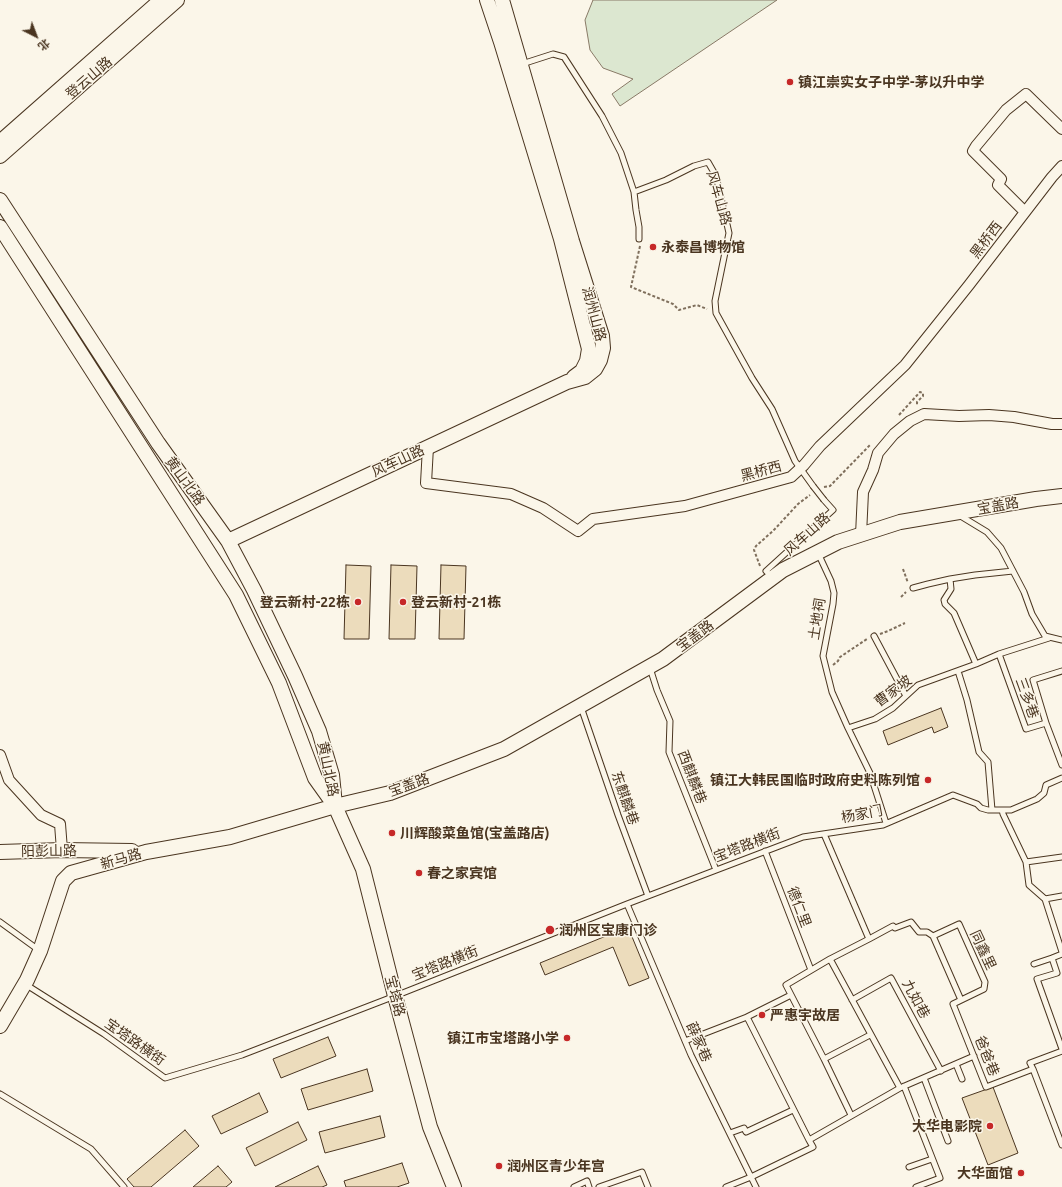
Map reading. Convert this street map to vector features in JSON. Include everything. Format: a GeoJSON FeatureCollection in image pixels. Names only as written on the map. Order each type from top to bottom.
{"type":"FeatureCollection","features":[{"type":"Feature","properties":{"kind":"street","name":"登云山路"},"geometry":{"type":"LineString","coordinates":[[0,142],[161,0]]}},
{"type":"Feature","properties":{"kind":"street","name":"登云山路"},"geometry":{"type":"LineString","coordinates":[[0,156],[177,0]]}},
{"type":"Feature","properties":{"kind":"street","name":"润州山路"},"geometry":{"type":"LineString","coordinates":[[487,0],[501,42],[514,66]]}},
{"type":"Feature","properties":{"kind":"street","name":"润州山路"},"geometry":{"type":"LineString","coordinates":[[502,0],[514,66],[589,349],[587,361],[582,371],[567,382]]}},
{"type":"Feature","properties":{"kind":"street"},"geometry":{"type":"LineString","coordinates":[[1025,212],[998,184],[1001,179],[973,151],[1006,110],[1026,94],[1062,129]]}},
{"type":"Feature","properties":{"kind":"street","name":"黑桥西"},"geometry":{"type":"LineString","coordinates":[[428,447],[426,483],[511,494],[543,508],[578,531],[594,519],[685,506],[791,477],[820,446],[905,365],[1062,166]]}},
{"type":"Feature","properties":{"kind":"street","name":"黄山北路"},"geometry":{"type":"LineString","coordinates":[[0,200],[158,443],[228,540],[254,590],[295,676],[319,731],[332,775],[335,806]]}},
{"type":"Feature","properties":{"kind":"street","name":"黄山北路"},"geometry":{"type":"LineString","coordinates":[[0,227],[236,595],[279,683],[315,778],[335,806]]}},
{"type":"Feature","properties":{"kind":"street","name":"风车山路"},"geometry":{"type":"LineString","coordinates":[[228,540],[567,382]]}},
{"type":"Feature","properties":{"kind":"street"},"geometry":{"type":"LineString","coordinates":[[861,535],[863,492],[873,470],[878,453],[894,434],[910,420],[924,414],[960,416],[989,415],[1014,417],[1052,424],[1062,424]]}},
{"type":"Feature","properties":{"kind":"street","name":"宝盖路"},"geometry":{"type":"LineString","coordinates":[[335,806],[390,793],[504,749],[663,660],[769,574],[783,570],[838,542],[900,522],[1062,496]]}},
{"type":"Feature","properties":{"kind":"street"},"geometry":{"type":"LineString","coordinates":[[0,755],[9,780],[41,815],[60,824],[62,850]]}},
{"type":"Feature","properties":{"kind":"street","name":"新马路"},"geometry":{"type":"LineString","coordinates":[[0,1026],[24,984],[40,951],[63,881],[71,873],[146,852],[230,837],[335,806]]}},
{"type":"Feature","properties":{"kind":"street","name":"宝塔路"},"geometry":{"type":"LineString","coordinates":[[335,806],[363,869],[430,1127],[454,1187]]}},
{"type":"Feature","properties":{"kind":"street","name":"阳彭山路"},"geometry":{"type":"LineString","coordinates":[[0,852],[62,850],[146,852]]}},
{"type":"Feature","properties":{"kind":"lane"},"geometry":{"type":"LineString","coordinates":[[514,66],[553,54],[564,57],[602,116],[621,153],[634,192],[639,227],[639,239]]}},
{"type":"Feature","properties":{"kind":"lane","name":"风车山路"},"geometry":{"type":"LineString","coordinates":[[634,192],[666,180],[694,166],[708,162],[716,176],[729,233],[715,301],[716,313],[752,378],[772,408],[785,441],[795,461],[833,510],[769,574]]}},
{"type":"Feature","properties":{"kind":"lane"},"geometry":{"type":"LineString","coordinates":[[955,513],[987,532],[1001,548],[1024,592],[1032,614],[1045,636],[1062,640]]}},
{"type":"Feature","properties":{"kind":"lane","name":"土地祠"},"geometry":{"type":"LineString","coordinates":[[818,552],[831,581],[834,593],[823,656],[832,692],[870,773],[886,823]]}},
{"type":"Feature","properties":{"kind":"lane"},"geometry":{"type":"LineString","coordinates":[[911,587],[975,575],[1012,571]]}},
{"type":"Feature","properties":{"kind":"lane"},"geometry":{"type":"LineString","coordinates":[[950,579],[951,589],[944,600],[945,604],[954,613],[976,664]]}},
{"type":"Feature","properties":{"kind":"lane"},"geometry":{"type":"LineString","coordinates":[[874,636],[906,696]]}},
{"type":"Feature","properties":{"kind":"lane","name":"曹家坡"},"geometry":{"type":"LineString","coordinates":[[848,728],[875,719],[893,708],[918,685],[958,671],[999,654],[1052,638]]}},
{"type":"Feature","properties":{"kind":"lane","name":"三多巷"},"geometry":{"type":"LineString","coordinates":[[999,654],[1026,730],[1046,723]]}},
{"type":"Feature","properties":{"kind":"lane","name":"西麒麟巷"},"geometry":{"type":"LineString","coordinates":[[650,667],[657,690],[670,721],[669,752],[716,870]]}},
{"type":"Feature","properties":{"kind":"lane"},"geometry":{"type":"LineString","coordinates":[[958,671],[967,700],[979,752],[988,762],[992,810]]}},
{"type":"Feature","properties":{"kind":"lane","name":"三多巷"},"geometry":{"type":"LineString","coordinates":[[1062,671],[1033,680],[1046,723],[1062,766]]}},
{"type":"Feature","properties":{"kind":"lane","name":"东麒麟巷"},"geometry":{"type":"LineString","coordinates":[[580,706],[648,896]]}},
{"type":"Feature","properties":{"kind":"lane","name":"杨家门"},"geometry":{"type":"LineString","coordinates":[[824,834],[886,823],[953,794],[977,804],[982,808],[992,810],[1011,810],[1037,799],[1044,793],[1046,785],[1062,778]]}},
{"type":"Feature","properties":{"kind":"lane"},"geometry":{"type":"LineString","coordinates":[[1002,810],[1026,862],[1029,885],[1045,899],[1062,953],[1034,964]]}},
{"type":"Feature","properties":{"kind":"lane"},"geometry":{"type":"LineString","coordinates":[[824,834],[869,938]]}},
{"type":"Feature","properties":{"kind":"lane","name":"宝塔路横街"},"geometry":{"type":"LineString","coordinates":[[24,984],[104,1034],[165,1078],[242,1055],[716,870],[803,837],[824,834]]}},
{"type":"Feature","properties":{"kind":"lane","name":"德仁里"},"geometry":{"type":"LineString","coordinates":[[765,852],[811,970]]}},
{"type":"Feature","properties":{"kind":"lane"},"geometry":{"type":"LineString","coordinates":[[1026,862],[1062,857]]}},
{"type":"Feature","properties":{"kind":"lane"},"geometry":{"type":"LineString","coordinates":[[1045,899],[1062,896]]}},
{"type":"Feature","properties":{"kind":"lane","name":"薛家巷"},"geometry":{"type":"LineString","coordinates":[[627,904],[691,1055],[756,1187]]}},
{"type":"Feature","properties":{"kind":"lane"},"geometry":{"type":"LineString","coordinates":[[0,922],[40,951]]}},
{"type":"Feature","properties":{"kind":"lane"},"geometry":{"type":"LineString","coordinates":[[851,1115],[824,1058],[786,985],[869,938],[893,926],[895,928],[911,922],[919,932],[927,932],[933,936],[961,1000]]}},
{"type":"Feature","properties":{"kind":"lane","name":"同鑫里"},"geometry":{"type":"LineString","coordinates":[[933,936],[958,924],[985,982],[984,989],[953,1004]]}},
{"type":"Feature","properties":{"kind":"lane"},"geometry":{"type":"LineString","coordinates":[[1052,958],[1056,973],[1037,979],[1062,1050],[1030,1063],[1062,1144]]}},
{"type":"Feature","properties":{"kind":"lane"},"geometry":{"type":"LineString","coordinates":[[830,959],[870,1035],[902,1087],[940,1178],[916,1187]]}},
{"type":"Feature","properties":{"kind":"lane","name":"九如巷"},"geometry":{"type":"LineString","coordinates":[[852,1000],[891,978],[940,1071]]}},
{"type":"Feature","properties":{"kind":"lane"},"geometry":{"type":"LineString","coordinates":[[685,1041],[747,1017],[791,995]]}},
{"type":"Feature","properties":{"kind":"lane","name":"爸爸巷"},"geometry":{"type":"LineString","coordinates":[[953,1004],[986,1087],[1033,1069]]}},
{"type":"Feature","properties":{"kind":"lane"},"geometry":{"type":"LineString","coordinates":[[726,1187],[751,1177],[813,1147],[747,1017]]}},
{"type":"Feature","properties":{"kind":"lane"},"geometry":{"type":"LineString","coordinates":[[824,1058],[870,1035]]}},
{"type":"Feature","properties":{"kind":"lane"},"geometry":{"type":"LineString","coordinates":[[809,1140],[902,1087],[974,1056]]}},
{"type":"Feature","properties":{"kind":"lane"},"geometry":{"type":"LineString","coordinates":[[956,1064],[962,1079]]}},
{"type":"Feature","properties":{"kind":"lane"},"geometry":{"type":"LineString","coordinates":[[924,1078],[948,1141]]}},
{"type":"Feature","properties":{"kind":"lane"},"geometry":{"type":"LineString","coordinates":[[0,1094],[91,1149],[124,1187]]}},
{"type":"Feature","properties":{"kind":"lane"},"geometry":{"type":"LineString","coordinates":[[730,1133],[744,1128],[746,1132],[793,1110]]}},
{"type":"Feature","properties":{"kind":"lane"},"geometry":{"type":"LineString","coordinates":[[909,1167],[932,1159]]}},
{"type":"Feature","properties":{"kind":"lane"},"geometry":{"type":"LineString","coordinates":[[599,1187],[642,1172],[648,1187]]}},
{"type":"Feature","properties":{"kind":"lane"},"geometry":{"type":"LineString","coordinates":[[574,1187],[587,1181],[589,1187]]}},
{"type":"Feature","properties":{"kind":"path"},"geometry":{"type":"LineString","coordinates":[[639,239],[641,244],[631,287],[673,304],[679,310],[697,305],[712,310],[714,317],[718,317]]}},
{"type":"Feature","properties":{"kind":"path"},"geometry":{"type":"LineString","coordinates":[[898,416],[920,392],[923,393],[923,396],[917,402],[917,405],[920,411],[924,414]]}},
{"type":"Feature","properties":{"kind":"path"},"geometry":{"type":"LineString","coordinates":[[821,487],[830,486],[872,443]]}},
{"type":"Feature","properties":{"kind":"path"},"geometry":{"type":"LineString","coordinates":[[769,574],[761,569],[754,550],[756,546],[773,531],[798,504],[813,492]]}},
{"type":"Feature","properties":{"kind":"path"},"geometry":{"type":"LineString","coordinates":[[903,569],[911,587]]}},
{"type":"Feature","properties":{"kind":"path"},"geometry":{"type":"LineString","coordinates":[[826,668],[835,665],[840,657],[846,652],[864,641],[905,623]]}},
{"type":"Feature","properties":{"kind":"green space"},"geometry":{"type":"Polygon","coordinates":[[[593,0],[777,0],[620,106],[612,94],[633,79],[603,68],[590,50],[585,20],[593,0]]]}},
{"type":"Feature","properties":{"kind":"building","name":"登云新村-22栋"},"geometry":{"type":"Polygon","coordinates":[[[346,565],[371,566],[369,639],[344,639],[346,565]]]}},
{"type":"Feature","properties":{"kind":"building","name":"登云新村-21栋"},"geometry":{"type":"Polygon","coordinates":[[[391,565],[417,566],[415,639],[389,639],[391,565]]]}},
{"type":"Feature","properties":{"kind":"building"},"geometry":{"type":"Polygon","coordinates":[[[441,565],[466,566],[464,639],[439,639],[441,565]]]}},
{"type":"Feature","properties":{"kind":"building"},"geometry":{"type":"Polygon","coordinates":[[[941,708],[948,727],[934,733],[932,727],[888,745],[883,731],[941,708]]]}},
{"type":"Feature","properties":{"kind":"building"},"geometry":{"type":"Polygon","coordinates":[[[628,927],[649,978],[629,986],[613,947],[545,975],[540,963],[628,927]]]}},
{"type":"Feature","properties":{"kind":"building"},"geometry":{"type":"Polygon","coordinates":[[[328,1037],[336,1056],[281,1078],[273,1059],[328,1037]]]}},
{"type":"Feature","properties":{"kind":"building"},"geometry":{"type":"Polygon","coordinates":[[[367,1069],[373,1091],[308,1110],[301,1089],[367,1069]]]}},
{"type":"Feature","properties":{"kind":"building","name":"大华电影院"},"geometry":{"type":"Polygon","coordinates":[[[993,1087],[1018,1153],[988,1165],[962,1098],[993,1087]]]}},
{"type":"Feature","properties":{"kind":"building"},"geometry":{"type":"Polygon","coordinates":[[[259,1093],[268,1112],[221,1134],[212,1116],[259,1093]]]}},
{"type":"Feature","properties":{"kind":"building"},"geometry":{"type":"Polygon","coordinates":[[[380,1116],[385,1137],[325,1153],[319,1132],[380,1116]]]}},
{"type":"Feature","properties":{"kind":"building"},"geometry":{"type":"Polygon","coordinates":[[[298,1122],[307,1140],[255,1166],[246,1148],[298,1122]]]}},
{"type":"Feature","properties":{"kind":"building"},"geometry":{"type":"Polygon","coordinates":[[[185,1130],[199,1146],[151,1187],[134,1187],[127,1179],[185,1130]]]}},
{"type":"Feature","properties":{"kind":"building"},"geometry":{"type":"Polygon","coordinates":[[[402,1163],[409,1183],[397,1187],[346,1187],[344,1181],[402,1163]]]}},
{"type":"Feature","properties":{"kind":"building"},"geometry":{"type":"Polygon","coordinates":[[[218,1166],[232,1182],[226,1187],[193,1187],[218,1166]]]}},
{"type":"Feature","properties":{"kind":"building"},"geometry":{"type":"Polygon","coordinates":[[[318,1166],[327,1185],[322,1187],[275,1187],[318,1166]]]}},
{"type":"Feature","properties":{"kind":"place","name":"镇江崇实女子中学-茅以升中学"},"geometry":{"type":"Point","coordinates":[790,82]}},
{"type":"Feature","properties":{"kind":"place","name":"永泰昌博物馆"},"geometry":{"type":"Point","coordinates":[653,247]}},
{"type":"Feature","properties":{"kind":"place","name":"登云新村-22栋"},"geometry":{"type":"Point","coordinates":[358,602]}},
{"type":"Feature","properties":{"kind":"place","name":"登云新村-21栋"},"geometry":{"type":"Point","coordinates":[403,602]}},
{"type":"Feature","properties":{"kind":"place","name":"镇江大韩民国临时政府史料陈列馆"},"geometry":{"type":"Point","coordinates":[928,780]}},
{"type":"Feature","properties":{"kind":"place","name":"川辉酸菜鱼馆(宝盖路店)"},"geometry":{"type":"Point","coordinates":[392,833]}},
{"type":"Feature","properties":{"kind":"place","name":"春之家宾馆"},"geometry":{"type":"Point","coordinates":[419,873]}},
{"type":"Feature","properties":{"kind":"place","name":"润州区宝康门诊"},"geometry":{"type":"Point","coordinates":[550,930]}},
{"type":"Feature","properties":{"kind":"place","name":"严惠宇故居"},"geometry":{"type":"Point","coordinates":[762,1015]}},
{"type":"Feature","properties":{"kind":"place","name":"镇江市宝塔路小学"},"geometry":{"type":"Point","coordinates":[567,1038]}},
{"type":"Feature","properties":{"kind":"place","name":"大华电影院"},"geometry":{"type":"Point","coordinates":[990,1126]}},
{"type":"Feature","properties":{"kind":"place","name":"润州区青少年宫"},"geometry":{"type":"Point","coordinates":[499,1166]}},
{"type":"Feature","properties":{"kind":"place","name":"大华面馆"},"geometry":{"type":"Point","coordinates":[1021,1173]}}]}
